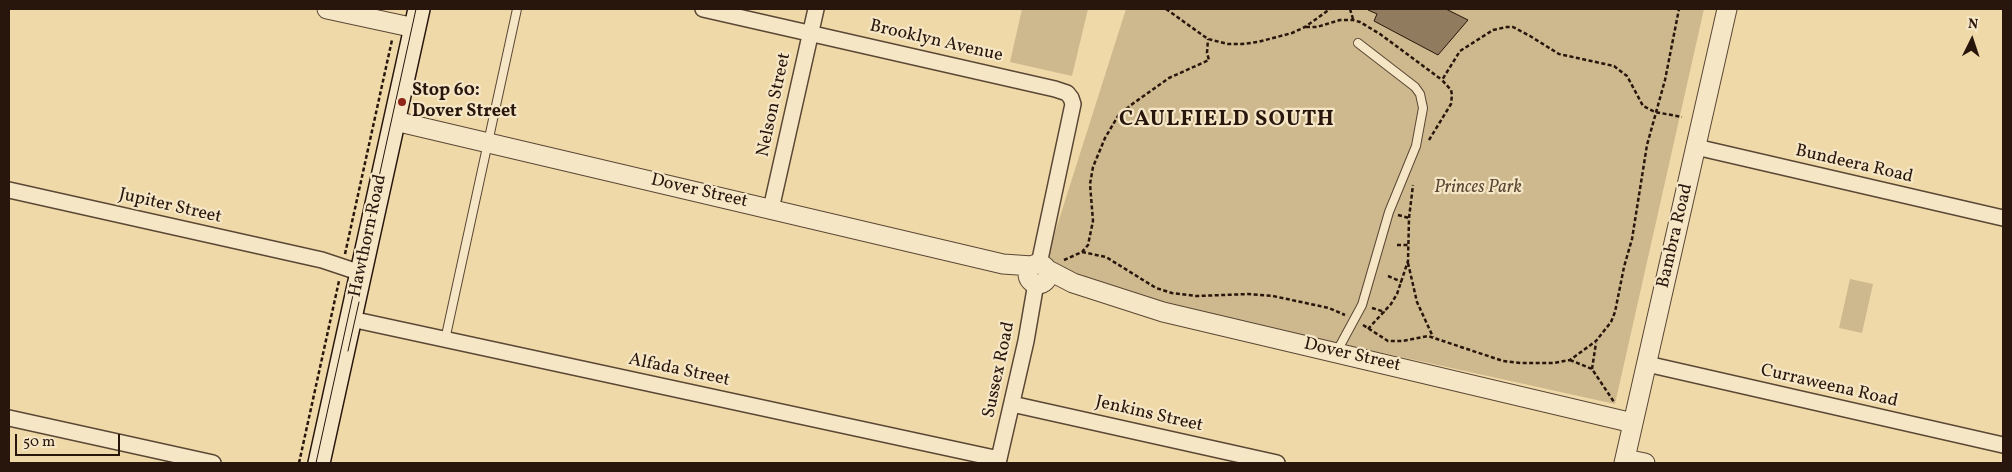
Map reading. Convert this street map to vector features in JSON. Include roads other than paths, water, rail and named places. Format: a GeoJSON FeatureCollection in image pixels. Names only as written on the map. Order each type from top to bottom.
{"type":"FeatureCollection","features":[{"type":"Feature","properties":{"kind":"main road","name":"Hawthorn Road"},"geometry":{"type":"LineString","coordinates":[[319,463],[351,319],[353,266],[395,121],[417,18]]}},
{"type":"Feature","properties":{"kind":"street"},"geometry":{"type":"LineString","coordinates":[[327,9],[417,18]]}},
{"type":"Feature","properties":{"kind":"street","name":"Brooklyn Avenue"},"geometry":{"type":"LineString","coordinates":[[703,9],[1055,89],[1067,93],[1071,98]]}},
{"type":"Feature","properties":{"kind":"street","name":"Nelson Street"},"geometry":{"type":"LineString","coordinates":[[771,209],[816,9]]}},
{"type":"Feature","properties":{"kind":"street","name":"Bambra Road"},"geometry":{"type":"LineString","coordinates":[[1624,461],[1727,9]]}},
{"type":"Feature","properties":{"kind":"street","name":"Sussex Road"},"geometry":{"type":"LineString","coordinates":[[998,461],[1041,272],[1045,234],[1072,110],[1071,98]]}},
{"type":"Feature","properties":{"kind":"street","name":"Dover Street"},"geometry":{"type":"LineString","coordinates":[[395,121],[1041,272],[1163,312],[1633,422]]}},
{"type":"Feature","properties":{"kind":"street","name":"Bundeera Road"},"geometry":{"type":"LineString","coordinates":[[1696,147],[2003,218]]}},
{"type":"Feature","properties":{"kind":"street","name":"Jupiter Street"},"geometry":{"type":"LineString","coordinates":[[9,190],[353,266]]}},
{"type":"Feature","properties":{"kind":"street","name":"Alfada Street"},"geometry":{"type":"LineString","coordinates":[[351,319],[998,461]]}},
{"type":"Feature","properties":{"kind":"street","name":"Curraweena Road"},"geometry":{"type":"LineString","coordinates":[[1647,364],[2003,445]]}},
{"type":"Feature","properties":{"kind":"street","name":"Jenkins Street"},"geometry":{"type":"LineString","coordinates":[[1012,404],[1277,463]]}},
{"type":"Feature","properties":{"kind":"street"},"geometry":{"type":"LineString","coordinates":[[9,418],[213,463]]}},
{"type":"Feature","properties":{"kind":"street"},"geometry":{"type":"LineString","coordinates":[[1624,461],[1645,463]]}},
{"type":"Feature","properties":{"kind":"lane"},"geometry":{"type":"LineString","coordinates":[[445,340],[517,9]]}},
{"type":"Feature","properties":{"kind":"lane"},"geometry":{"type":"LineString","coordinates":[[1336,353],[1362,305],[1389,212],[1418,140],[1423,108],[1420,94],[1415,87],[1358,43]]}},
{"type":"Feature","properties":{"kind":"tram line"},"geometry":{"type":"LineString","coordinates":[[316,463],[416,9]]}},
{"type":"Feature","properties":{"kind":"tram line"},"geometry":{"type":"LineString","coordinates":[[348,351],[359,302]]}},
{"type":"Feature","properties":{"kind":"place","name":"Stop 60: Dover Street"},"geometry":{"type":"Point","coordinates":[402,102]}},
{"type":"Feature","properties":{"kind":"district","name":"CAULFIELD SOUTH"},"geometry":{"type":"Point","coordinates":[1227,121]}},
{"type":"Feature","properties":{"kind":"park label","name":"Princes Park"},"geometry":{"type":"Point","coordinates":[1478,189]}}]}
